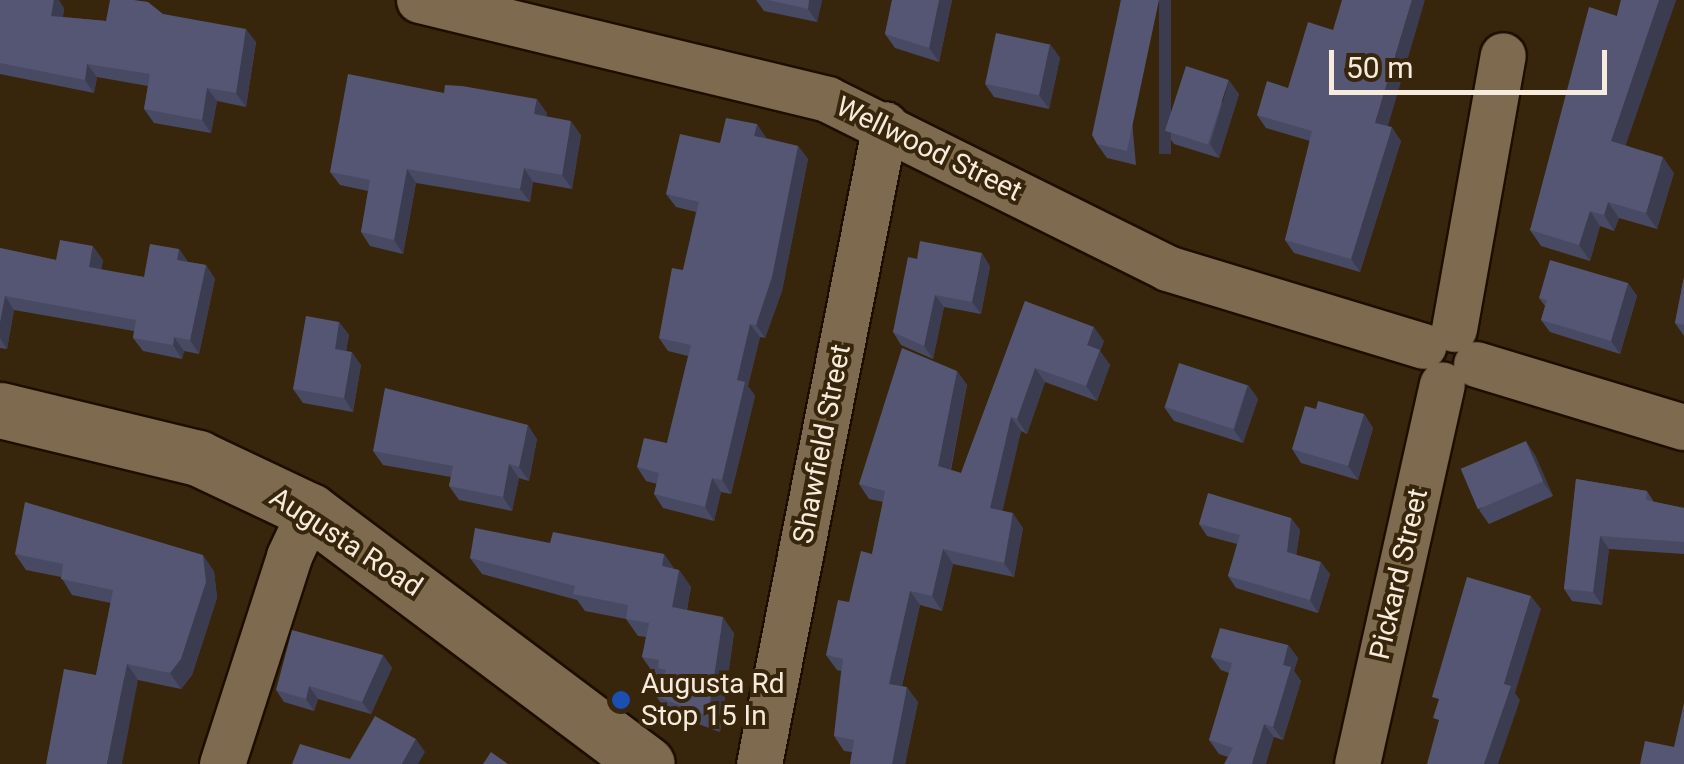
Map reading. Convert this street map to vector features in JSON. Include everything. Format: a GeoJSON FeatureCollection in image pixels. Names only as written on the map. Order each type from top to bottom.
{"type":"FeatureCollection","features":[{"type":"Feature","properties":{"kind":"main road","name":"Augusta Road"},"geometry":{"type":"LineString","coordinates":[[0,410],[198,458],[310,511],[647,764]]}},
{"type":"Feature","properties":{"kind":"street","name":"Wellwood Street"},"geometry":{"type":"LineString","coordinates":[[419,0],[827,98],[1167,268],[1684,427]]}},
{"type":"Feature","properties":{"kind":"street","name":"Pickard Street"},"geometry":{"type":"LineString","coordinates":[[1357,764],[1449,356],[1503,55]]}},
{"type":"Feature","properties":{"kind":"street","name":"Shawfield Street"},"geometry":{"type":"LineString","coordinates":[[759,764],[885,124]]}},
{"type":"Feature","properties":{"kind":"street"},"geometry":{"type":"LineString","coordinates":[[222,764],[288,556],[310,511]]}},
{"type":"Feature","properties":{"kind":"building"},"geometry":{"type":"Polygon","coordinates":[[[0,0],[54,0],[51,16],[106,21],[110,0],[134,0],[148,2],[163,14],[246,29],[236,93],[207,88],[202,120],[144,109],[150,74],[87,64],[85,80],[0,63],[0,0]]]}},
{"type":"Feature","properties":{"kind":"building"},"geometry":{"type":"Polygon","coordinates":[[[768,0],[809,0],[808,9],[768,0]]]}},
{"type":"Feature","properties":{"kind":"building"},"geometry":{"type":"Polygon","coordinates":[[[892,0],[939,0],[929,48],[885,34],[892,0]]]}},
{"type":"Feature","properties":{"kind":"building"},"geometry":{"type":"Polygon","coordinates":[[[1121,0],[1159,0],[1127,151],[1097,144],[1092,135],[1121,0]]]}},
{"type":"Feature","properties":{"kind":"building"},"geometry":{"type":"Polygon","coordinates":[[[1342,0],[1412,0],[1375,123],[1392,127],[1351,259],[1285,240],[1312,131],[1257,115],[1267,81],[1288,88],[1308,22],[1333,30],[1342,0]]]}},
{"type":"Feature","properties":{"kind":"building"},"geometry":{"type":"Polygon","coordinates":[[[1621,0],[1659,0],[1611,141],[1663,157],[1646,213],[1608,202],[1604,215],[1590,211],[1579,245],[1530,230],[1589,7],[1617,16],[1621,0]]]}},
{"type":"Feature","properties":{"kind":"building"},"geometry":{"type":"Polygon","coordinates":[[[996,33],[1050,44],[1039,95],[985,84],[996,33]]]}},
{"type":"Feature","properties":{"kind":"building"},"geometry":{"type":"Polygon","coordinates":[[[1186,66],[1229,80],[1208,145],[1165,131],[1186,66]]]}},
{"type":"Feature","properties":{"kind":"building"},"geometry":{"type":"Polygon","coordinates":[[[348,74],[444,93],[445,85],[462,86],[537,99],[534,114],[571,121],[562,175],[524,168],[520,189],[407,169],[394,240],[361,232],[370,180],[330,172],[348,74]]]}},
{"type":"Feature","properties":{"kind":"building"},"geometry":{"type":"Polygon","coordinates":[[[726,118],[757,124],[754,136],[798,146],[772,277],[756,325],[750,324],[737,380],[745,382],[722,480],[712,478],[705,507],[654,494],[659,473],[637,467],[644,438],[667,443],[691,345],[659,338],[672,268],[683,270],[699,202],[666,194],[680,134],[720,143],[726,118]]]}},
{"type":"Feature","properties":{"kind":"building"},"geometry":{"type":"Polygon","coordinates":[[[60,240],[93,246],[89,267],[144,277],[150,244],[179,249],[177,260],[206,265],[190,340],[174,337],[173,345],[133,338],[136,320],[5,296],[0,322],[0,248],[56,260],[60,240]]]}},
{"type":"Feature","properties":{"kind":"building"},"geometry":{"type":"Polygon","coordinates":[[[920,241],[982,253],[972,302],[935,295],[924,346],[893,332],[908,257],[917,259],[920,241]]]}},
{"type":"Feature","properties":{"kind":"building"},"geometry":{"type":"Polygon","coordinates":[[[1550,260],[1628,283],[1611,341],[1541,320],[1547,300],[1539,298],[1550,260]]]}},
{"type":"Feature","properties":{"kind":"building"},"geometry":{"type":"Polygon","coordinates":[[[1684,277],[1684,325],[1675,323],[1684,277]]]}},
{"type":"Feature","properties":{"kind":"building"},"geometry":{"type":"Polygon","coordinates":[[[1025,301],[1094,327],[1087,345],[1100,350],[1086,386],[1035,368],[1017,419],[1011,417],[990,508],[1013,513],[1004,563],[943,549],[932,596],[910,591],[889,684],[907,687],[892,764],[850,764],[854,740],[834,736],[843,659],[826,655],[838,600],[849,602],[861,551],[872,554],[885,491],[859,484],[902,348],[957,371],[938,466],[961,473],[1025,301]]]}},
{"type":"Feature","properties":{"kind":"building"},"geometry":{"type":"Polygon","coordinates":[[[306,316],[339,322],[335,349],[352,352],[344,398],[293,389],[306,316]]]}},
{"type":"Feature","properties":{"kind":"building"},"geometry":{"type":"Polygon","coordinates":[[[1179,363],[1247,385],[1233,429],[1165,407],[1179,363]]]}},
{"type":"Feature","properties":{"kind":"building"},"geometry":{"type":"Polygon","coordinates":[[[385,388],[528,425],[519,467],[509,464],[503,497],[449,486],[453,466],[373,451],[385,388]]]}},
{"type":"Feature","properties":{"kind":"building"},"geometry":{"type":"Polygon","coordinates":[[[1318,401],[1364,414],[1348,466],[1292,449],[1305,406],[1316,409],[1318,401]]]}},
{"type":"Feature","properties":{"kind":"building"},"geometry":{"type":"Polygon","coordinates":[[[1526,441],[1543,482],[1478,509],[1461,469],[1526,441]]]}},
{"type":"Feature","properties":{"kind":"building"},"geometry":{"type":"Polygon","coordinates":[[[1576,479],[1647,491],[1646,500],[1684,508],[1684,542],[1600,536],[1593,592],[1564,589],[1576,479]]]}},
{"type":"Feature","properties":{"kind":"building"},"geometry":{"type":"Polygon","coordinates":[[[1208,493],[1291,518],[1287,552],[1321,562],[1310,600],[1228,576],[1240,535],[1199,524],[1208,493]]]}},
{"type":"Feature","properties":{"kind":"building"},"geometry":{"type":"Polygon","coordinates":[[[25,502],[203,555],[206,582],[181,659],[170,673],[127,664],[107,764],[46,764],[64,669],[96,675],[113,590],[61,579],[63,564],[15,554],[25,502]]]}},
{"type":"Feature","properties":{"kind":"building"},"geometry":{"type":"Polygon","coordinates":[[[475,528],[550,543],[553,532],[664,554],[662,566],[679,570],[672,607],[723,617],[708,716],[656,696],[666,670],[658,668],[659,660],[642,657],[649,623],[626,619],[628,605],[573,594],[575,586],[470,558],[475,528]]]}},
{"type":"Feature","properties":{"kind":"building"},"geometry":{"type":"Polygon","coordinates":[[[1467,577],[1531,596],[1504,684],[1511,686],[1484,764],[1427,764],[1439,720],[1433,718],[1439,699],[1432,697],[1467,577]]]}},
{"type":"Feature","properties":{"kind":"building"},"geometry":{"type":"Polygon","coordinates":[[[1220,628],[1288,645],[1283,665],[1291,667],[1273,727],[1264,724],[1252,764],[1224,764],[1233,748],[1209,740],[1232,663],[1211,657],[1220,628]]]}},
{"type":"Feature","properties":{"kind":"building"},"geometry":{"type":"Polygon","coordinates":[[[292,630],[383,655],[362,702],[309,686],[306,699],[276,690],[292,630]]]}},
{"type":"Feature","properties":{"kind":"building"},"geometry":{"type":"Polygon","coordinates":[[[1684,703],[1684,764],[1640,764],[1645,741],[1674,747],[1684,703]]]}},
{"type":"Feature","properties":{"kind":"building"},"geometry":{"type":"Polygon","coordinates":[[[375,716],[416,739],[402,764],[292,764],[300,744],[350,759],[375,716]]]}},
{"type":"Feature","properties":{"kind":"building"},"geometry":{"type":"Polygon","coordinates":[[[491,752],[508,764],[483,764],[491,752]]]}},
{"type":"Feature","properties":{"kind":"place","name":"Augusta Rd Stop 15 In"},"geometry":{"type":"Point","coordinates":[621,700]}}]}
